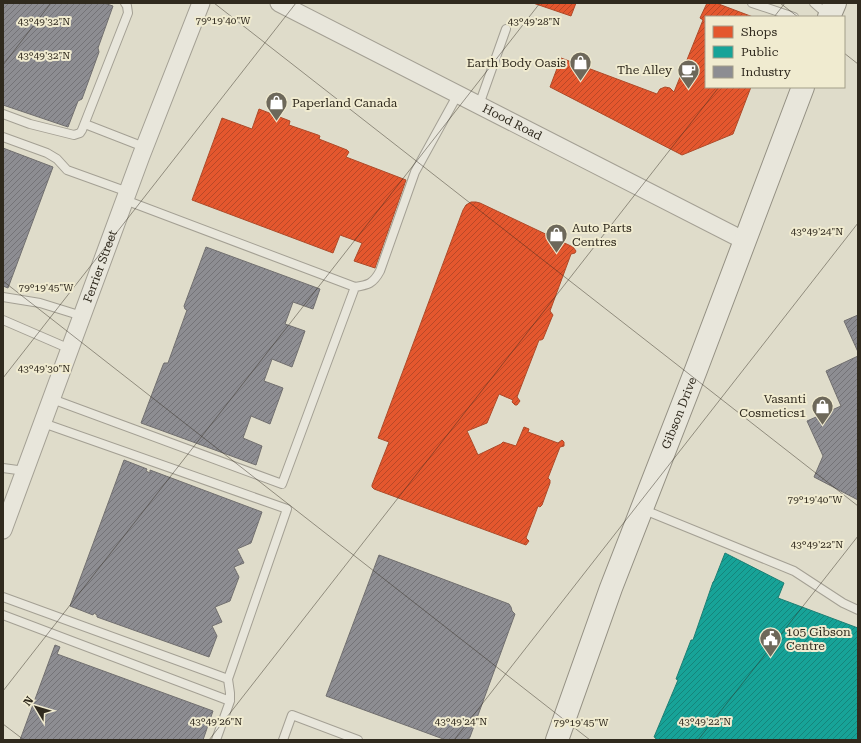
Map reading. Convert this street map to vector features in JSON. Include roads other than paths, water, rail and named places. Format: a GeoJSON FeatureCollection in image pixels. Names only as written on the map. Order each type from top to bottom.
{"type":"FeatureCollection","features":[{"type":"Feature","properties":{"kind":"main road","name":"Gibson Drive"},"geometry":{"type":"LineString","coordinates":[[557,740],[611,588],[803,88]]}},
{"type":"Feature","properties":{"kind":"street","name":"Ferrier Street"},"geometry":{"type":"LineString","coordinates":[[3,530],[8,503],[25,471],[144,148],[201,3]]}},
{"type":"Feature","properties":{"kind":"street","name":"Hood Road"},"geometry":{"type":"LineString","coordinates":[[279,3],[745,241]]}},
{"type":"Feature","properties":{"kind":"lane"},"geometry":{"type":"LineString","coordinates":[[3,114],[30,124],[80,134],[128,12],[125,3]]}},
{"type":"Feature","properties":{"kind":"lane"},"geometry":{"type":"LineString","coordinates":[[752,3],[791,16]]}},
{"type":"Feature","properties":{"kind":"lane"},"geometry":{"type":"LineString","coordinates":[[479,105],[506,29]]}},
{"type":"Feature","properties":{"kind":"lane"},"geometry":{"type":"LineString","coordinates":[[3,137],[47,154],[57,159],[67,170],[126,196],[355,287],[368,285],[375,279],[380,271],[415,172],[458,94]]}},
{"type":"Feature","properties":{"kind":"lane"},"geometry":{"type":"LineString","coordinates":[[85,124],[144,148]]}},
{"type":"Feature","properties":{"kind":"lane"},"geometry":{"type":"LineString","coordinates":[[52,398],[282,484],[355,287]]}},
{"type":"Feature","properties":{"kind":"lane"},"geometry":{"type":"LineString","coordinates":[[3,297],[40,303],[82,316]]}},
{"type":"Feature","properties":{"kind":"lane"},"geometry":{"type":"LineString","coordinates":[[3,320],[70,349]]}},
{"type":"Feature","properties":{"kind":"lane"},"geometry":{"type":"LineString","coordinates":[[43,423],[287,509],[228,679],[230,701],[216,740]]}},
{"type":"Feature","properties":{"kind":"lane"},"geometry":{"type":"LineString","coordinates":[[3,468],[25,471]]}},
{"type":"Feature","properties":{"kind":"lane"},"geometry":{"type":"LineString","coordinates":[[642,508],[794,571],[843,603],[858,610]]}},
{"type":"Feature","properties":{"kind":"lane"},"geometry":{"type":"LineString","coordinates":[[3,597],[228,679]]}},
{"type":"Feature","properties":{"kind":"lane"},"geometry":{"type":"LineString","coordinates":[[3,615],[230,701]]}},
{"type":"Feature","properties":{"kind":"lane"},"geometry":{"type":"LineString","coordinates":[[282,740],[292,715],[358,740]]}},
{"type":"Feature","properties":{"kind":"place","name":"Earth Body Oasis"},"geometry":{"type":"Point","coordinates":[581,82]}},
{"type":"Feature","properties":{"kind":"place","name":"The Alley"},"geometry":{"type":"Point","coordinates":[688,90]}},
{"type":"Feature","properties":{"kind":"place","name":"Paperland Canada"},"geometry":{"type":"Point","coordinates":[276,122]}},
{"type":"Feature","properties":{"kind":"place","name":"Auto Parts Centres"},"geometry":{"type":"Point","coordinates":[556,254]}},
{"type":"Feature","properties":{"kind":"place","name":"Vasanti Cosmetics1"},"geometry":{"type":"Point","coordinates":[822,426]}},
{"type":"Feature","properties":{"kind":"place","name":"105 Gibson Centre"},"geometry":{"type":"Point","coordinates":[771,658]}}]}
